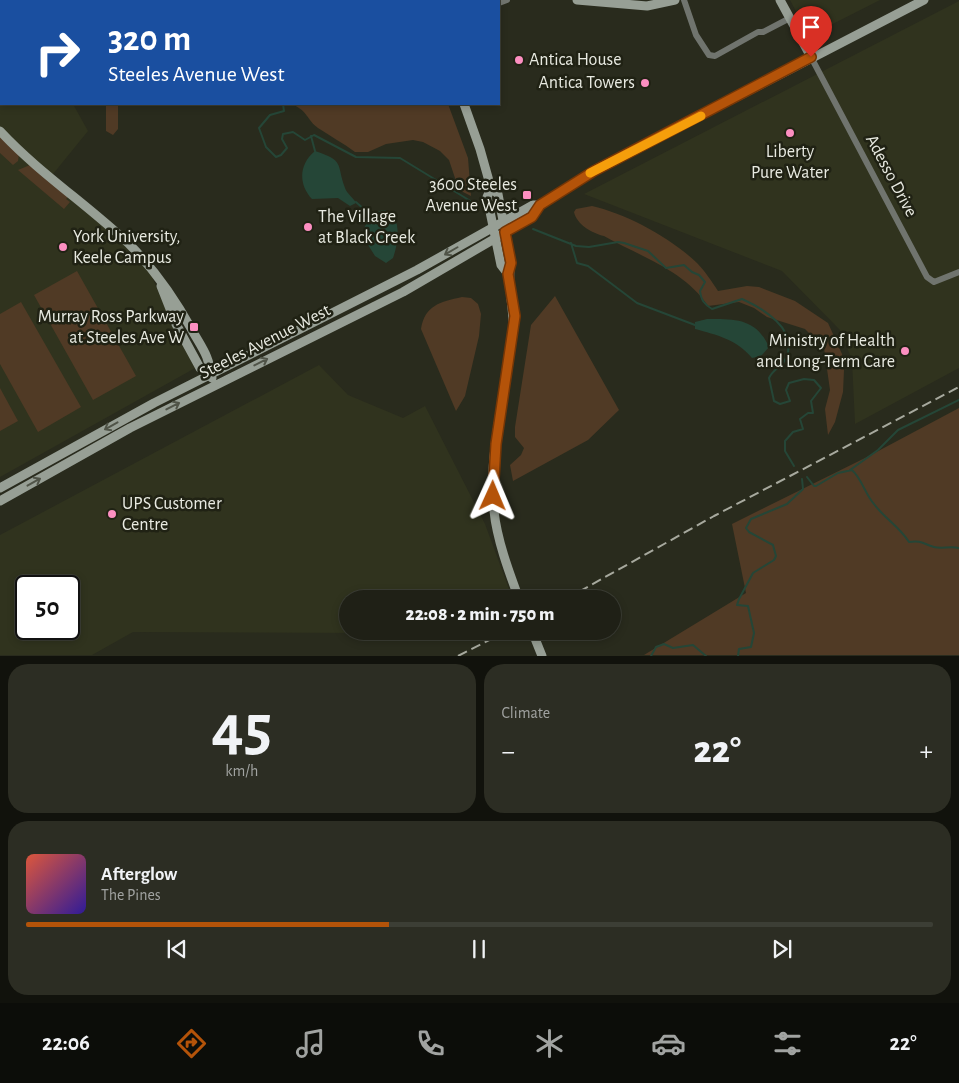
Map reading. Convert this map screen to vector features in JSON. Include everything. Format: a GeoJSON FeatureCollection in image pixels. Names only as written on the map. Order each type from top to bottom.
{"type":"FeatureCollection","features":[{"type":"Feature","properties":{"kind":"main road"},"geometry":{"type":"LineString","coordinates":[[577,0],[657,5],[675,0]]}},
{"type":"Feature","properties":{"kind":"main road"},"geometry":{"type":"LineString","coordinates":[[780,0],[811,57]]}},
{"type":"Feature","properties":{"kind":"main road","name":"Steeles Avenue West"},"geometry":{"type":"LineString","coordinates":[[0,501],[130,428],[403,292],[532,217],[540,205],[594,171],[924,0]]}},
{"type":"Feature","properties":{"kind":"main road"},"geometry":{"type":"LineString","coordinates":[[464,105],[480,149],[490,188],[487,197],[501,265],[508,274]]}},
{"type":"Feature","properties":{"kind":"main road"},"geometry":{"type":"LineString","coordinates":[[0,131],[129,244],[152,269],[159,280],[176,324],[200,368],[210,375],[217,384]]}},
{"type":"Feature","properties":{"kind":"main road"},"geometry":{"type":"LineString","coordinates":[[490,188],[498,194],[511,263],[508,274],[515,316],[496,444],[493,496],[496,524],[516,590]]}},
{"type":"Feature","properties":{"kind":"main road","name":"Steeles Avenue West"},"geometry":{"type":"LineString","coordinates":[[0,488],[154,403],[417,270],[533,205],[540,205]]}},
{"type":"Feature","properties":{"kind":"main road"},"geometry":{"type":"LineString","coordinates":[[311,323],[317,334]]}},
{"type":"Feature","properties":{"kind":"main road"},"geometry":{"type":"LineString","coordinates":[[536,640],[542,656]]}},
{"type":"Feature","properties":{"kind":"street"},"geometry":{"type":"LineString","coordinates":[[684,0],[696,35],[710,56],[715,56],[758,32],[763,32],[790,18]]}},
{"type":"Feature","properties":{"kind":"street","name":"Adesso Drive"},"geometry":{"type":"LineString","coordinates":[[811,57],[927,277],[934,282],[959,272]]}},
{"type":"Feature","properties":{"kind":"shaded area"},"geometry":{"type":"Polygon","coordinates":[[[790,0],[880,0],[809,36],[790,0]]]}},
{"type":"Feature","properties":{"kind":"shaded area"},"geometry":{"type":"Polygon","coordinates":[[[959,1],[959,368],[855,424],[852,360],[840,330],[782,271],[584,194],[959,1]]]}},
{"type":"Feature","properties":{"kind":"shaded area","name":"York University, Keele Campus"},"geometry":{"type":"Polygon","coordinates":[[[0,105],[74,105],[88,131],[49,179],[115,236],[150,272],[171,322],[197,367],[0,477],[0,105]]]}},
{"type":"Feature","properties":{"kind":"shaded area"},"geometry":{"type":"Polygon","coordinates":[[[106,105],[118,105],[118,129],[113,135],[106,131],[106,105]]]}},
{"type":"Feature","properties":{"kind":"shaded area"},"geometry":{"type":"Polygon","coordinates":[[[294,105],[448,105],[468,158],[471,196],[459,190],[449,160],[440,151],[423,142],[413,140],[386,144],[368,152],[355,152],[318,128],[302,110],[294,105]]]}},
{"type":"Feature","properties":{"kind":"shaded area"},"geometry":{"type":"Polygon","coordinates":[[[0,136],[19,154],[18,161],[13,165],[0,153],[0,136]]]}},
{"type":"Feature","properties":{"kind":"shaded area"},"geometry":{"type":"Polygon","coordinates":[[[315,151],[331,157],[338,164],[346,190],[356,203],[350,206],[338,198],[312,199],[307,193],[303,181],[303,168],[315,151]]]}},
{"type":"Feature","properties":{"kind":"shaded area"},"geometry":{"type":"Polygon","coordinates":[[[30,165],[69,196],[66,199],[70,202],[64,209],[18,170],[30,165]]]}},
{"type":"Feature","properties":{"kind":"shaded area"},"geometry":{"type":"Polygon","coordinates":[[[592,206],[634,221],[662,236],[700,266],[718,291],[747,286],[759,287],[795,301],[828,323],[842,354],[844,370],[843,392],[835,422],[828,435],[825,409],[830,390],[824,348],[805,329],[767,317],[754,308],[739,302],[708,306],[687,283],[661,265],[604,236],[590,231],[582,225],[574,212],[576,209],[592,206]]]}},
{"type":"Feature","properties":{"kind":"shaded area"},"geometry":{"type":"Polygon","coordinates":[[[385,210],[395,218],[398,231],[393,258],[386,263],[375,256],[363,237],[363,232],[369,219],[376,213],[385,210]]]}},
{"type":"Feature","properties":{"kind":"shaded area"},"geometry":{"type":"Polygon","coordinates":[[[77,271],[136,376],[93,400],[34,295],[77,271]]]}},
{"type":"Feature","properties":{"kind":"shaded area"},"geometry":{"type":"Polygon","coordinates":[[[555,296],[619,410],[588,440],[513,481],[510,465],[521,455],[524,448],[515,437],[515,427],[531,325],[555,296]]]}},
{"type":"Feature","properties":{"kind":"shaded area"},"geometry":{"type":"Polygon","coordinates":[[[462,297],[471,298],[478,304],[481,314],[479,336],[465,396],[456,411],[421,329],[426,315],[435,306],[462,297]]]}},
{"type":"Feature","properties":{"kind":"shaded area"},"geometry":{"type":"Polygon","coordinates":[[[21,302],[81,407],[38,432],[0,364],[0,314],[21,302]]]}},
{"type":"Feature","properties":{"kind":"shaded area"},"geometry":{"type":"Polygon","coordinates":[[[707,319],[735,320],[751,325],[764,337],[769,347],[761,356],[752,358],[733,342],[695,329],[695,322],[707,319]]]}},
{"type":"Feature","properties":{"kind":"shaded area"},"geometry":{"type":"Polygon","coordinates":[[[319,365],[348,395],[403,418],[425,406],[485,524],[509,589],[339,590],[339,633],[133,632],[92,655],[0,655],[0,535],[319,365]]]}},
{"type":"Feature","properties":{"kind":"shaded area"},"geometry":{"type":"Polygon","coordinates":[[[0,388],[18,421],[0,431],[0,388]]]}},
{"type":"Feature","properties":{"kind":"shaded area"},"geometry":{"type":"Polygon","coordinates":[[[959,408],[959,655],[644,655],[746,593],[732,524],[867,457],[959,408]]]}},
{"type":"Feature","properties":{"kind":"waterway"},"geometry":{"type":"LineString","coordinates":[[283,105],[284,111],[270,115],[259,128],[266,147],[276,157],[281,155],[287,148],[282,139],[283,134],[293,132],[305,140],[314,135],[356,157],[400,158],[477,205]]}},
{"type":"Feature","properties":{"kind":"waterway"},"geometry":{"type":"LineString","coordinates":[[311,136],[315,151]]}},
{"type":"Feature","properties":{"kind":"waterway"},"geometry":{"type":"LineString","coordinates":[[356,202],[366,211]]}},
{"type":"Feature","properties":{"kind":"waterway"},"geometry":{"type":"LineString","coordinates":[[533,229],[576,246],[589,247],[618,242],[648,251],[666,268],[684,265],[699,275],[705,282],[700,291],[701,297],[712,309],[742,299],[759,308],[776,321],[783,329],[789,348],[786,358],[769,378],[774,401],[780,404],[790,401],[786,390],[789,383],[804,379],[814,380],[821,388],[811,401],[813,413],[808,413],[800,419],[803,429],[793,432],[785,441],[785,451],[794,466]]}},
{"type":"Feature","properties":{"kind":"waterway"},"geometry":{"type":"LineString","coordinates":[[571,243],[577,263],[588,266],[637,303],[695,325]]}},
{"type":"Feature","properties":{"kind":"waterway"},"geometry":{"type":"LineString","coordinates":[[850,470],[878,450],[898,430],[959,400]]}},
{"type":"Feature","properties":{"kind":"waterway"},"geometry":{"type":"LineString","coordinates":[[807,477],[816,486],[838,473],[852,470],[874,504],[901,531],[909,542],[920,542],[937,548],[959,548]]}},
{"type":"Feature","properties":{"kind":"waterway"},"geometry":{"type":"LineString","coordinates":[[738,656],[739,649],[751,647],[754,633],[748,606],[737,605],[739,599],[753,573],[774,560],[776,556],[773,545],[749,532],[746,528],[751,519],[787,504],[803,489],[802,479]]}},
{"type":"Feature","properties":{"kind":"waterway"},"geometry":{"type":"LineString","coordinates":[[651,656],[656,647],[664,644],[673,648],[693,645],[706,656]]}},
{"type":"Feature","properties":{"kind":"railway"},"geometry":{"type":"LineString","coordinates":[[582,590],[714,516],[959,387]]}},
{"type":"Feature","properties":{"kind":"railway"},"geometry":{"type":"LineString","coordinates":[[458,656],[489,640]]}},
{"type":"Feature","properties":{"kind":"slow traffic"},"geometry":{"type":"LineString","coordinates":[[590,173],[701,116]]}},
{"type":"Feature","properties":{"kind":"place","name":"Antica House"},"geometry":{"type":"Point","coordinates":[519,60]}},
{"type":"Feature","properties":{"kind":"place","name":"Antica Towers"},"geometry":{"type":"Point","coordinates":[645,83]}},
{"type":"Feature","properties":{"kind":"place","name":"Liberty Pure Water"},"geometry":{"type":"Point","coordinates":[790,133]}},
{"type":"Feature","properties":{"kind":"place","name":"3600 Steeles Avenue West"},"geometry":{"type":"Point","coordinates":[527,195]}},
{"type":"Feature","properties":{"kind":"place","name":"The Village at Black Creek"},"geometry":{"type":"Point","coordinates":[308,227]}},
{"type":"Feature","properties":{"kind":"place","name":"York University, Keele Campus"},"geometry":{"type":"Point","coordinates":[63,247]}},
{"type":"Feature","properties":{"kind":"place","name":"Murray Ross Parkway at Steeles Ave W"},"geometry":{"type":"Point","coordinates":[194,327]}},
{"type":"Feature","properties":{"kind":"place","name":"Ministry of Health and Long-Term Care"},"geometry":{"type":"Point","coordinates":[905,351]}},
{"type":"Feature","properties":{"kind":"place","name":"UPS Customer Centre"},"geometry":{"type":"Point","coordinates":[112,514]}},
{"type":"Feature","properties":{"kind":"route"},"geometry":{"type":"LineString","coordinates":[[493,496],[496,444],[506,389],[515,316],[508,274],[511,263],[505,232],[532,217],[536,214],[540,205],[594,171],[735,99],[811,57]]}}]}
